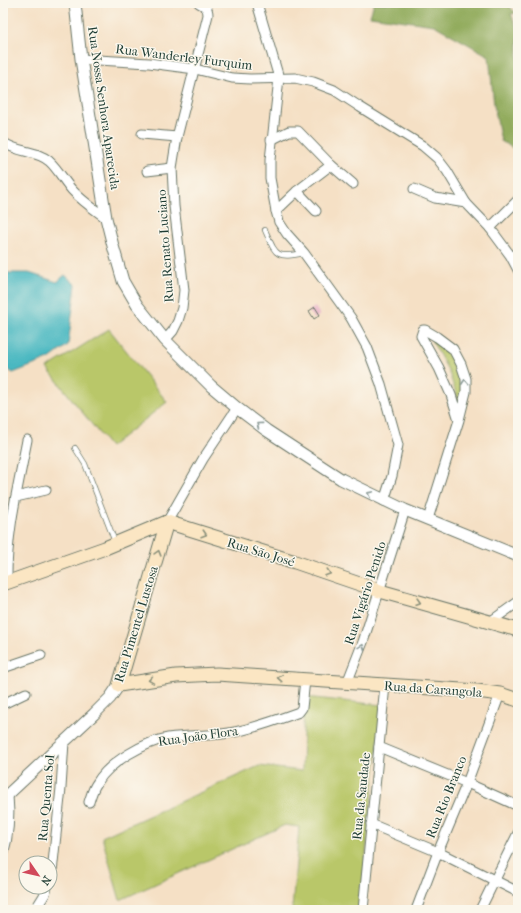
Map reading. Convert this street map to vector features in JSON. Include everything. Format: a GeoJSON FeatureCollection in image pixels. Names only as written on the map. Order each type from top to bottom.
{"type":"FeatureCollection","features":[{"type":"Feature","properties":{"kind":"main road"},"geometry":{"type":"LineString","coordinates":[[5,583],[116,543],[167,522]]}},
{"type":"Feature","properties":{"kind":"main road","name":"Rua São José"},"geometry":{"type":"LineString","coordinates":[[167,522],[295,562],[380,591],[518,630]]}},
{"type":"Feature","properties":{"kind":"main road","name":"Rua Pimentel Lustosa"},"geometry":{"type":"LineString","coordinates":[[119,685],[167,522]]}},
{"type":"Feature","properties":{"kind":"main road"},"geometry":{"type":"LineString","coordinates":[[119,685],[176,676],[217,674],[347,683]]}},
{"type":"Feature","properties":{"kind":"main road","name":"Rua da Carangola"},"geometry":{"type":"LineString","coordinates":[[347,683],[500,694],[518,700]]}},
{"type":"Feature","properties":{"kind":"street","name":"Rua Nossa Senhora Aparecida"},"geometry":{"type":"LineString","coordinates":[[75,3],[81,59],[106,218],[123,281],[137,305],[165,340],[237,408],[266,430],[341,479],[384,501],[518,556]]}},
{"type":"Feature","properties":{"kind":"street","name":"Rua Renato Luciano"},"geometry":{"type":"LineString","coordinates":[[165,340],[173,331],[178,322],[182,308],[184,290],[174,206],[172,168],[177,137],[208,15],[208,10],[199,3]]}},
{"type":"Feature","properties":{"kind":"street"},"geometry":{"type":"LineString","coordinates":[[257,3],[279,78],[271,140],[270,178],[276,211],[287,234],[304,253],[351,318],[367,347],[381,384],[398,445],[392,476],[384,501]]}},
{"type":"Feature","properties":{"kind":"street","name":"Rua Wanderley Furquim"},"geometry":{"type":"LineString","coordinates":[[81,59],[149,63],[195,70],[232,78],[295,78],[334,90],[423,146],[437,158],[447,171],[466,203],[490,228],[510,255],[518,270]]}},
{"type":"Feature","properties":{"kind":"street"},"geometry":{"type":"LineString","coordinates":[[271,140],[289,131],[298,131],[330,165],[352,184]]}},
{"type":"Feature","properties":{"kind":"street"},"geometry":{"type":"LineString","coordinates":[[142,134],[177,137]]}},
{"type":"Feature","properties":{"kind":"street"},"geometry":{"type":"LineString","coordinates":[[3,142],[16,150],[38,155],[48,160],[72,190],[106,218]]}},
{"type":"Feature","properties":{"kind":"street"},"geometry":{"type":"LineString","coordinates":[[276,211],[297,191],[330,165]]}},
{"type":"Feature","properties":{"kind":"street","name":"Rua Renato Luciano"},"geometry":{"type":"LineString","coordinates":[[147,171],[172,168]]}},
{"type":"Feature","properties":{"kind":"street"},"geometry":{"type":"LineString","coordinates":[[414,189],[435,198],[466,203]]}},
{"type":"Feature","properties":{"kind":"street"},"geometry":{"type":"LineString","coordinates":[[297,191],[316,211]]}},
{"type":"Feature","properties":{"kind":"street"},"geometry":{"type":"LineString","coordinates":[[490,228],[518,200]]}},
{"type":"Feature","properties":{"kind":"street"},"geometry":{"type":"LineString","coordinates":[[428,519],[459,420],[466,392],[466,378],[461,364],[453,350],[437,337],[426,330],[423,330],[421,336],[439,368],[451,395],[459,420]]}},
{"type":"Feature","properties":{"kind":"street"},"geometry":{"type":"LineString","coordinates":[[167,522],[204,458],[237,408]]}},
{"type":"Feature","properties":{"kind":"street"},"geometry":{"type":"LineString","coordinates":[[5,583],[16,497],[27,440]]}},
{"type":"Feature","properties":{"kind":"street"},"geometry":{"type":"LineString","coordinates":[[16,497],[46,490]]}},
{"type":"Feature","properties":{"kind":"street","name":"Rua Vigário Penido"},"geometry":{"type":"LineString","coordinates":[[347,683],[363,642],[405,510]]}},
{"type":"Feature","properties":{"kind":"street"},"geometry":{"type":"LineString","coordinates":[[490,622],[518,602]]}},
{"type":"Feature","properties":{"kind":"street"},"geometry":{"type":"LineString","coordinates":[[3,668],[41,655]]}},
{"type":"Feature","properties":{"kind":"street","name":"Rua João Flora"},"geometry":{"type":"LineString","coordinates":[[88,802],[97,782],[110,768],[128,755],[149,744],[167,738],[229,733],[264,724],[299,712],[302,708],[305,680]]}},
{"type":"Feature","properties":{"kind":"street","name":"Rua Pimentel Lustosa"},"geometry":{"type":"LineString","coordinates":[[6,797],[110,698],[119,685]]}},
{"type":"Feature","properties":{"kind":"street","name":"Rua da Saudade"},"geometry":{"type":"LineString","coordinates":[[363,910],[385,685]]}},
{"type":"Feature","properties":{"kind":"street"},"geometry":{"type":"LineString","coordinates":[[3,704],[26,693]]}},
{"type":"Feature","properties":{"kind":"street","name":"Rua Rio Branco"},"geometry":{"type":"LineString","coordinates":[[416,910],[438,852],[468,782],[500,694]]}},
{"type":"Feature","properties":{"kind":"street","name":"Rua Quenta Sol"},"geometry":{"type":"LineString","coordinates":[[54,855],[64,742]]}},
{"type":"Feature","properties":{"kind":"street"},"geometry":{"type":"LineString","coordinates":[[379,747],[468,782],[518,806]]}},
{"type":"Feature","properties":{"kind":"street"},"geometry":{"type":"LineString","coordinates":[[3,855],[8,831],[10,810],[6,797]]}},
{"type":"Feature","properties":{"kind":"street"},"geometry":{"type":"LineString","coordinates":[[371,824],[438,852],[518,892]]}},
{"type":"Feature","properties":{"kind":"street"},"geometry":{"type":"LineString","coordinates":[[480,910],[496,881],[518,833]]}},
{"type":"Feature","properties":{"kind":"street"},"geometry":{"type":"LineString","coordinates":[[35,910],[44,895]]}},
{"type":"Feature","properties":{"kind":"lane"},"geometry":{"type":"LineString","coordinates":[[265,230],[274,251],[278,254],[284,256],[304,253]]}},
{"type":"Feature","properties":{"kind":"lane"},"geometry":{"type":"LineString","coordinates":[[75,448],[85,464],[116,543]]}},
{"type":"Feature","properties":{"kind":"green space"},"geometry":{"type":"Polygon","coordinates":[[[374,3],[500,3],[507,4],[516,13],[511,14],[518,30],[518,151],[501,141],[494,105],[489,56],[434,25],[370,16],[374,3]]]}},
{"type":"Feature","properties":{"kind":"green space"},"geometry":{"type":"Polygon","coordinates":[[[109,329],[167,402],[110,447],[47,368],[109,329]]]}},
{"type":"Feature","properties":{"kind":"green space"},"geometry":{"type":"Polygon","coordinates":[[[428,334],[450,350],[466,382],[459,402],[448,370],[428,334]]]}},
{"type":"Feature","properties":{"kind":"green space"},"geometry":{"type":"Polygon","coordinates":[[[304,697],[382,705],[360,910],[292,910],[299,827],[285,825],[120,900],[102,837],[259,766],[302,771],[304,697]]]}},
{"type":"Feature","properties":{"kind":"water"},"geometry":{"type":"Polygon","coordinates":[[[3,251],[5,273],[29,273],[57,282],[65,275],[76,285],[68,345],[49,359],[13,373],[3,366],[3,251]]]}},
{"type":"Feature","properties":{"kind":"building"},"geometry":{"type":"Polygon","coordinates":[[[315,307],[320,315],[314,319],[309,311],[315,307]]]}}]}
